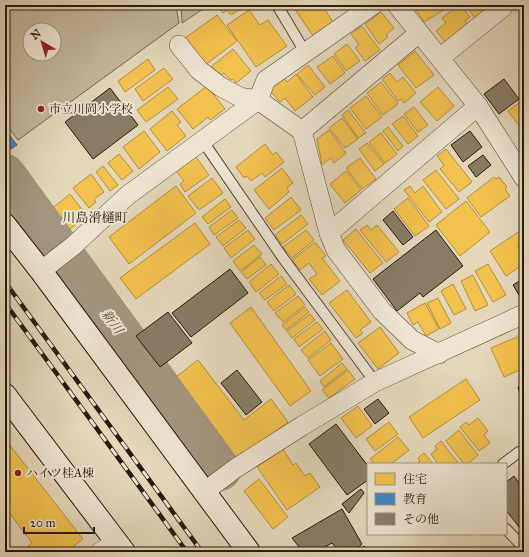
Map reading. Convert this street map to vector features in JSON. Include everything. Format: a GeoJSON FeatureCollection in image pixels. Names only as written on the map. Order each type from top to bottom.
{"type":"FeatureCollection","features":[{"type":"Feature","properties":{"kind":"street"},"geometry":{"type":"LineString","coordinates":[[48,265],[73,246],[128,195],[258,100],[266,80],[373,5]]}},
{"type":"Feature","properties":{"kind":"street"},"geometry":{"type":"LineString","coordinates":[[397,5],[478,106],[524,178]]}},
{"type":"Feature","properties":{"kind":"street"},"geometry":{"type":"LineString","coordinates":[[440,58],[502,7]]}},
{"type":"Feature","properties":{"kind":"street"},"geometry":{"type":"LineString","coordinates":[[302,131],[419,33]]}},
{"type":"Feature","properties":{"kind":"street"},"geometry":{"type":"LineString","coordinates":[[179,45],[199,70],[221,86],[240,97],[258,100],[302,131],[329,233],[336,250],[382,311],[412,340],[439,354]]}},
{"type":"Feature","properties":{"kind":"street"},"geometry":{"type":"LineString","coordinates":[[329,233],[478,106]]}},
{"type":"Feature","properties":{"kind":"street"},"geometry":{"type":"LineString","coordinates":[[5,225],[48,265],[209,488],[249,552]]}},
{"type":"Feature","properties":{"kind":"street"},"geometry":{"type":"LineString","coordinates":[[209,488],[236,468],[375,382],[524,314]]}},
{"type":"Feature","properties":{"kind":"street"},"geometry":{"type":"LineString","coordinates":[[5,395],[114,549]]}},
{"type":"Feature","properties":{"kind":"lane"},"geometry":{"type":"LineString","coordinates":[[277,5],[305,52]]}},
{"type":"Feature","properties":{"kind":"lane"},"geometry":{"type":"LineString","coordinates":[[202,140],[283,258],[375,382]]}},
{"type":"Feature","properties":{"kind":"lane"},"geometry":{"type":"LineString","coordinates":[[504,463],[520,452]]}},
{"type":"Feature","properties":{"kind":"lane"},"geometry":{"type":"LineString","coordinates":[[507,530],[524,548]]}},
{"type":"Feature","properties":{"kind":"shaded area","name":"市立川岡小学校"},"geometry":{"type":"Polygon","coordinates":[[[5,5],[176,5],[179,23],[18,140],[5,123],[5,5]]]}},
{"type":"Feature","properties":{"kind":"shaded area"},"geometry":{"type":"Polygon","coordinates":[[[181,5],[200,5],[203,9],[182,23],[181,5]]]}},
{"type":"Feature","properties":{"kind":"building: 住宅"},"geometry":{"type":"Polygon","coordinates":[[[217,5],[246,5],[231,15],[227,10],[223,13],[217,5]]]}},
{"type":"Feature","properties":{"kind":"building: 住宅"},"geometry":{"type":"Polygon","coordinates":[[[292,5],[322,5],[333,22],[313,36],[292,5]]]}},
{"type":"Feature","properties":{"kind":"building: 住宅"},"geometry":{"type":"Polygon","coordinates":[[[413,5],[452,5],[424,22],[413,5]]]}},
{"type":"Feature","properties":{"kind":"building: 住宅"},"geometry":{"type":"Polygon","coordinates":[[[459,5],[470,17],[465,21],[468,25],[446,43],[436,31],[446,23],[442,18],[459,5]]]}},
{"type":"Feature","properties":{"kind":"building: 住宅"},"geometry":{"type":"Polygon","coordinates":[[[465,5],[479,5],[484,12],[476,19],[465,5]]]}},
{"type":"Feature","properties":{"kind":"building: 住宅"},"geometry":{"type":"Polygon","coordinates":[[[249,10],[260,25],[268,20],[287,46],[256,67],[227,25],[249,10]]]}},
{"type":"Feature","properties":{"kind":"building: 住宅"},"geometry":{"type":"Polygon","coordinates":[[[381,12],[394,28],[386,35],[388,37],[379,44],[365,24],[381,12]]]}},
{"type":"Feature","properties":{"kind":"building: 住宅"},"geometry":{"type":"Polygon","coordinates":[[[217,15],[237,41],[205,65],[185,38],[217,15]]]}},
{"type":"Feature","properties":{"kind":"building: 住宅"},"geometry":{"type":"Polygon","coordinates":[[[362,26],[380,50],[365,61],[355,48],[359,45],[351,34],[362,26]]]}},
{"type":"Feature","properties":{"kind":"building: 住宅"},"geometry":{"type":"Polygon","coordinates":[[[347,44],[360,61],[346,71],[334,54],[347,44]]]}},
{"type":"Feature","properties":{"kind":"building: 住宅"},"geometry":{"type":"Polygon","coordinates":[[[233,49],[251,71],[236,83],[233,79],[230,80],[224,73],[219,76],[212,66],[233,49]]]}},
{"type":"Feature","properties":{"kind":"building: 住宅"},"geometry":{"type":"Polygon","coordinates":[[[415,51],[434,75],[416,88],[398,65],[415,51]]]}},
{"type":"Feature","properties":{"kind":"building: 住宅"},"geometry":{"type":"Polygon","coordinates":[[[333,56],[345,73],[330,84],[317,67],[333,56]]]}},
{"type":"Feature","properties":{"kind":"building: 住宅"},"geometry":{"type":"Polygon","coordinates":[[[148,59],[155,70],[125,92],[118,81],[148,59]]]}},
{"type":"Feature","properties":{"kind":"building: 住宅"},"geometry":{"type":"Polygon","coordinates":[[[308,65],[325,87],[315,95],[297,74],[308,65]]]}},
{"type":"Feature","properties":{"kind":"building: 住宅"},"geometry":{"type":"Polygon","coordinates":[[[164,68],[173,79],[143,101],[135,89],[164,68]]]}},
{"type":"Feature","properties":{"kind":"building: 住宅"},"geometry":{"type":"Polygon","coordinates":[[[390,73],[397,82],[403,77],[416,93],[404,103],[401,99],[398,101],[382,79],[390,73]]]}},
{"type":"Feature","properties":{"kind":"building: 住宅"},"geometry":{"type":"Polygon","coordinates":[[[296,74],[313,97],[295,111],[285,98],[280,102],[268,88],[282,76],[287,82],[296,74]]]}},
{"type":"Feature","properties":{"kind":"building: 住宅"},"geometry":{"type":"Polygon","coordinates":[[[381,82],[398,104],[383,115],[367,93],[381,82]]]}},
{"type":"Feature","properties":{"kind":"building: 住宅"},"geometry":{"type":"Polygon","coordinates":[[[207,86],[225,109],[210,120],[208,117],[193,129],[177,109],[207,86]]]}},
{"type":"Feature","properties":{"kind":"building: 住宅"},"geometry":{"type":"Polygon","coordinates":[[[168,87],[178,99],[146,122],[137,110],[168,87]]]}},
{"type":"Feature","properties":{"kind":"building: 住宅"},"geometry":{"type":"Polygon","coordinates":[[[438,87],[454,106],[437,121],[420,102],[438,87]]]}},
{"type":"Feature","properties":{"kind":"building: 住宅"},"geometry":{"type":"Polygon","coordinates":[[[366,96],[382,117],[366,129],[350,108],[366,96]]]}},
{"type":"Feature","properties":{"kind":"building: 住宅"},"geometry":{"type":"Polygon","coordinates":[[[524,99],[524,130],[523,131],[508,111],[524,99]]]}},
{"type":"Feature","properties":{"kind":"building: 住宅"},"geometry":{"type":"Polygon","coordinates":[[[414,107],[428,125],[418,132],[404,114],[414,107]]]}},
{"type":"Feature","properties":{"kind":"building: 住宅"},"geometry":{"type":"Polygon","coordinates":[[[348,110],[366,133],[358,138],[342,115],[348,110]]]}},
{"type":"Feature","properties":{"kind":"building: 住宅"},"geometry":{"type":"Polygon","coordinates":[[[172,111],[181,122],[177,125],[186,136],[167,151],[150,129],[172,111]]]}},
{"type":"Feature","properties":{"kind":"building: 住宅"},"geometry":{"type":"Polygon","coordinates":[[[403,116],[418,136],[408,144],[392,124],[403,116]]]}},
{"type":"Feature","properties":{"kind":"building: 住宅"},"geometry":{"type":"Polygon","coordinates":[[[342,118],[358,139],[345,148],[329,128],[342,118]]]}},
{"type":"Feature","properties":{"kind":"building: 住宅"},"geometry":{"type":"Polygon","coordinates":[[[388,127],[403,146],[398,151],[383,131],[388,127]]]}},
{"type":"Feature","properties":{"kind":"building: 住宅"},"geometry":{"type":"Polygon","coordinates":[[[329,130],[346,153],[334,163],[331,158],[322,165],[317,139],[329,130]]]}},
{"type":"Feature","properties":{"kind":"building: 住宅"},"geometry":{"type":"Polygon","coordinates":[[[144,131],[160,152],[139,169],[123,147],[144,131]]]}},
{"type":"Feature","properties":{"kind":"building: 住宅"},"geometry":{"type":"Polygon","coordinates":[[[381,133],[397,154],[385,163],[369,142],[381,133]]]}},
{"type":"Feature","properties":{"kind":"building: 住宅"},"geometry":{"type":"Polygon","coordinates":[[[367,143],[384,164],[375,171],[359,149],[367,143]]]}},
{"type":"Feature","properties":{"kind":"building: 住宅"},"geometry":{"type":"Polygon","coordinates":[[[265,144],[273,155],[276,152],[284,162],[265,177],[262,173],[251,181],[247,176],[244,178],[236,167],[265,144]]]}},
{"type":"Feature","properties":{"kind":"building: 住宅"},"geometry":{"type":"Polygon","coordinates":[[[446,149],[472,182],[459,192],[440,169],[444,165],[437,156],[446,149]]]}},
{"type":"Feature","properties":{"kind":"building: 住宅"},"geometry":{"type":"Polygon","coordinates":[[[119,154],[133,171],[122,180],[108,163],[119,154]]]}},
{"type":"Feature","properties":{"kind":"building: 住宅"},"geometry":{"type":"Polygon","coordinates":[[[196,157],[209,175],[185,192],[180,184],[184,181],[176,171],[196,157]]]}},
{"type":"Feature","properties":{"kind":"building: 住宅"},"geometry":{"type":"Polygon","coordinates":[[[360,158],[376,179],[362,189],[346,168],[360,158]]]}},
{"type":"Feature","properties":{"kind":"building: 住宅"},"geometry":{"type":"Polygon","coordinates":[[[103,166],[118,185],[110,191],[96,172],[103,166]]]}},
{"type":"Feature","properties":{"kind":"building: 住宅"},"geometry":{"type":"Polygon","coordinates":[[[282,168],[293,183],[287,188],[289,192],[269,209],[254,190],[282,168]]]}},
{"type":"Feature","properties":{"kind":"building: 住宅"},"geometry":{"type":"Polygon","coordinates":[[[436,170],[459,199],[446,209],[423,180],[436,170]]]}},
{"type":"Feature","properties":{"kind":"building: 住宅"},"geometry":{"type":"Polygon","coordinates":[[[346,171],[361,190],[345,203],[330,184],[346,171]]]}},
{"type":"Feature","properties":{"kind":"building: 住宅"},"geometry":{"type":"Polygon","coordinates":[[[91,174],[104,192],[94,199],[96,202],[89,208],[73,188],[91,174]]]}},
{"type":"Feature","properties":{"kind":"building: 住宅"},"geometry":{"type":"Polygon","coordinates":[[[494,177],[496,179],[499,177],[507,187],[505,189],[510,196],[481,217],[467,198],[494,177]]]}},
{"type":"Feature","properties":{"kind":"building: 住宅"},"geometry":{"type":"Polygon","coordinates":[[[212,178],[223,193],[199,210],[188,196],[212,178]]]}},
{"type":"Feature","properties":{"kind":"building: 住宅"},"geometry":{"type":"Polygon","coordinates":[[[176,186],[196,213],[129,264],[109,237],[176,186]]]}},
{"type":"Feature","properties":{"kind":"building: 住宅"},"geometry":{"type":"Polygon","coordinates":[[[410,186],[415,193],[423,186],[442,212],[429,222],[404,190],[410,186]]]}},
{"type":"Feature","properties":{"kind":"building: 住宅"},"geometry":{"type":"Polygon","coordinates":[[[70,194],[87,216],[66,232],[49,211],[70,194]]]}},
{"type":"Feature","properties":{"kind":"building: 住宅"},"geometry":{"type":"Polygon","coordinates":[[[291,197],[301,210],[274,230],[265,218],[291,197]]]}},
{"type":"Feature","properties":{"kind":"building: 住宅"},"geometry":{"type":"Polygon","coordinates":[[[408,198],[429,226],[415,236],[394,209],[408,198]]]}},
{"type":"Feature","properties":{"kind":"building: 住宅"},"geometry":{"type":"Polygon","coordinates":[[[225,199],[231,207],[208,224],[202,217],[225,199]]]}},
{"type":"Feature","properties":{"kind":"building: 住宅"},"geometry":{"type":"Polygon","coordinates":[[[466,201],[490,232],[460,256],[436,225],[466,201]]]}},
{"type":"Feature","properties":{"kind":"building: 住宅"},"geometry":{"type":"Polygon","coordinates":[[[232,210],[238,218],[214,235],[209,227],[232,210]]]}},
{"type":"Feature","properties":{"kind":"building: 住宅"},"geometry":{"type":"Polygon","coordinates":[[[301,215],[308,224],[282,244],[275,235],[301,215]]]}},
{"type":"Feature","properties":{"kind":"building: 住宅"},"geometry":{"type":"Polygon","coordinates":[[[239,220],[246,228],[223,246],[216,237],[239,220]]]}},
{"type":"Feature","properties":{"kind":"building: 住宅"},"geometry":{"type":"Polygon","coordinates":[[[195,223],[210,244],[136,299],[120,278],[195,223]]]}},
{"type":"Feature","properties":{"kind":"building: 住宅"},"geometry":{"type":"Polygon","coordinates":[[[367,225],[371,230],[377,225],[399,252],[386,262],[360,230],[367,225]]]}},
{"type":"Feature","properties":{"kind":"building: 住宅"},"geometry":{"type":"Polygon","coordinates":[[[356,229],[383,263],[370,273],[343,240],[356,229]]]}},
{"type":"Feature","properties":{"kind":"building: 住宅"},"geometry":{"type":"Polygon","coordinates":[[[523,229],[524,242],[518,246],[524,256],[524,264],[506,276],[490,251],[523,229]]]}},
{"type":"Feature","properties":{"kind":"building: 住宅"},"geometry":{"type":"Polygon","coordinates":[[[248,230],[255,239],[231,258],[224,248],[248,230]]]}},
{"type":"Feature","properties":{"kind":"building: 住宅"},"geometry":{"type":"Polygon","coordinates":[[[306,230],[314,240],[292,258],[283,247],[306,230]]]}},
{"type":"Feature","properties":{"kind":"building: 住宅"},"geometry":{"type":"Polygon","coordinates":[[[315,242],[326,256],[322,258],[340,281],[322,295],[309,279],[317,274],[309,263],[300,270],[292,260],[315,242]]]}},
{"type":"Feature","properties":{"kind":"building: 住宅"},"geometry":{"type":"Polygon","coordinates":[[[254,245],[262,254],[240,271],[233,261],[254,245]]]}},
{"type":"Feature","properties":{"kind":"building: 住宅"},"geometry":{"type":"Polygon","coordinates":[[[260,257],[266,265],[247,279],[241,272],[260,257]]]}},
{"type":"Feature","properties":{"kind":"building: 住宅"},"geometry":{"type":"Polygon","coordinates":[[[271,264],[279,274],[256,292],[249,282],[271,264]]]}},
{"type":"Feature","properties":{"kind":"building: 住宅"},"geometry":{"type":"Polygon","coordinates":[[[488,264],[506,295],[493,302],[475,271],[488,264]]]}},
{"type":"Feature","properties":{"kind":"building: 住宅"},"geometry":{"type":"Polygon","coordinates":[[[473,275],[488,305],[475,311],[461,281],[473,275]]]}},
{"type":"Feature","properties":{"kind":"building: 住宅"},"geometry":{"type":"Polygon","coordinates":[[[281,276],[287,284],[265,300],[259,293],[281,276]]]}},
{"type":"Feature","properties":{"kind":"building: 住宅"},"geometry":{"type":"Polygon","coordinates":[[[453,284],[466,309],[454,315],[441,291],[453,284]]]}},
{"type":"Feature","properties":{"kind":"building: 住宅"},"geometry":{"type":"Polygon","coordinates":[[[289,285],[296,294],[274,311],[267,302],[289,285]]]}},
{"type":"Feature","properties":{"kind":"building: 住宅"},"geometry":{"type":"Polygon","coordinates":[[[347,290],[371,322],[360,330],[363,333],[356,338],[329,303],[347,290]]]}},
{"type":"Feature","properties":{"kind":"building: 住宅"},"geometry":{"type":"Polygon","coordinates":[[[298,296],[305,305],[283,322],[275,313],[298,296]]]}},
{"type":"Feature","properties":{"kind":"building: 住宅"},"geometry":{"type":"Polygon","coordinates":[[[438,298],[451,323],[440,329],[427,303],[438,298]]]}},
{"type":"Feature","properties":{"kind":"building: 住宅"},"geometry":{"type":"Polygon","coordinates":[[[425,303],[439,329],[426,336],[418,322],[413,325],[407,313],[425,303]]]}},
{"type":"Feature","properties":{"kind":"building: 住宅"},"geometry":{"type":"Polygon","coordinates":[[[251,307],[311,391],[290,406],[230,323],[251,307]]]}},
{"type":"Feature","properties":{"kind":"building: 住宅"},"geometry":{"type":"Polygon","coordinates":[[[305,307],[309,312],[286,330],[282,325],[305,307]]]}},
{"type":"Feature","properties":{"kind":"building: 住宅"},"geometry":{"type":"Polygon","coordinates":[[[310,314],[315,320],[292,338],[287,331],[310,314]]]}},
{"type":"Feature","properties":{"kind":"building: 住宅"},"geometry":{"type":"Polygon","coordinates":[[[317,322],[323,329],[299,347],[294,339],[317,322]]]}},
{"type":"Feature","properties":{"kind":"building: 住宅"},"geometry":{"type":"Polygon","coordinates":[[[380,327],[399,353],[378,369],[358,343],[380,327]]]}},
{"type":"Feature","properties":{"kind":"building: 住宅"},"geometry":{"type":"Polygon","coordinates":[[[325,331],[331,340],[308,358],[301,350],[325,331]]]}},
{"type":"Feature","properties":{"kind":"building: 住宅"},"geometry":{"type":"Polygon","coordinates":[[[524,334],[524,368],[504,377],[491,348],[524,334]]]}},
{"type":"Feature","properties":{"kind":"building: 住宅"},"geometry":{"type":"Polygon","coordinates":[[[331,343],[343,359],[320,376],[308,360],[331,343]]]}},
{"type":"Feature","properties":{"kind":"building: 住宅"},"geometry":{"type":"Polygon","coordinates":[[[198,360],[244,420],[271,399],[288,422],[235,462],[219,442],[223,439],[176,377],[198,360]]]}},
{"type":"Feature","properties":{"kind":"building: 住宅"},"geometry":{"type":"Polygon","coordinates":[[[342,363],[347,369],[324,387],[320,381],[342,363]]]}},
{"type":"Feature","properties":{"kind":"building: 住宅"},"geometry":{"type":"Polygon","coordinates":[[[348,370],[355,379],[329,398],[322,390],[348,370]]]}},
{"type":"Feature","properties":{"kind":"building: 住宅"},"geometry":{"type":"Polygon","coordinates":[[[466,379],[480,400],[423,438],[409,417],[466,379]]]}},
{"type":"Feature","properties":{"kind":"building: 住宅"},"geometry":{"type":"Polygon","coordinates":[[[358,406],[372,426],[356,438],[341,418],[358,406]]]}},
{"type":"Feature","properties":{"kind":"building: 住宅"},"geometry":{"type":"Polygon","coordinates":[[[478,418],[488,431],[484,435],[490,443],[479,451],[460,427],[466,422],[469,425],[478,418]]]}},
{"type":"Feature","properties":{"kind":"building: 住宅"},"geometry":{"type":"Polygon","coordinates":[[[389,422],[398,434],[375,451],[366,439],[389,422]]]}},
{"type":"Feature","properties":{"kind":"building: 住宅"},"geometry":{"type":"Polygon","coordinates":[[[459,430],[478,455],[469,463],[463,463],[446,441],[459,430]]]}},
{"type":"Feature","properties":{"kind":"building: 住宅"},"geometry":{"type":"Polygon","coordinates":[[[398,437],[409,450],[392,463],[373,463],[370,459],[398,437]]]}},
{"type":"Feature","properties":{"kind":"building: 住宅","name":"ハイツ桂A棟"},"geometry":{"type":"Polygon","coordinates":[[[5,439],[83,539],[66,552],[25,552],[23,550],[32,543],[5,507],[5,439]]]}},
{"type":"Feature","properties":{"kind":"building: 住宅"},"geometry":{"type":"Polygon","coordinates":[[[441,441],[458,463],[437,463],[431,454],[437,449],[435,446],[441,441]]]}},
{"type":"Feature","properties":{"kind":"building: 住宅"},"geometry":{"type":"Polygon","coordinates":[[[283,449],[293,465],[296,463],[305,476],[310,473],[320,487],[287,510],[257,467],[283,449]]]}},
{"type":"Feature","properties":{"kind":"building: 住宅"},"geometry":{"type":"Polygon","coordinates":[[[424,453],[432,463],[417,463],[420,461],[418,458],[424,453]]]}},
{"type":"Feature","properties":{"kind":"building: 住宅"},"geometry":{"type":"Polygon","coordinates":[[[259,479],[288,517],[273,529],[244,491],[259,479]]]}},
{"type":"Feature","properties":{"kind":"building: 教育"},"geometry":{"type":"Polygon","coordinates":[[[5,129],[17,145],[11,149],[5,141],[5,129]]]}},
{"type":"Feature","properties":{"kind":"building: その他"},"geometry":{"type":"Polygon","coordinates":[[[504,79],[519,99],[499,114],[484,94],[504,79]]]}},
{"type":"Feature","properties":{"kind":"building: その他"},"geometry":{"type":"Polygon","coordinates":[[[110,88],[138,125],[93,159],[65,122],[110,88]]]}},
{"type":"Feature","properties":{"kind":"building: その他"},"geometry":{"type":"Polygon","coordinates":[[[470,131],[482,147],[463,162],[451,145],[470,131]]]}},
{"type":"Feature","properties":{"kind":"building: その他"},"geometry":{"type":"Polygon","coordinates":[[[483,155],[491,165],[476,177],[468,166],[483,155]]]}},
{"type":"Feature","properties":{"kind":"building: その他"},"geometry":{"type":"Polygon","coordinates":[[[393,211],[413,237],[403,245],[383,220],[393,211]]]}},
{"type":"Feature","properties":{"kind":"building: その他"},"geometry":{"type":"Polygon","coordinates":[[[436,230],[463,266],[423,297],[420,293],[397,311],[373,279],[436,230]]]}},
{"type":"Feature","properties":{"kind":"building: その他"},"geometry":{"type":"Polygon","coordinates":[[[230,269],[248,293],[191,337],[172,313],[230,269]]]}},
{"type":"Feature","properties":{"kind":"building: その他"},"geometry":{"type":"Polygon","coordinates":[[[524,278],[524,299],[522,300],[513,285],[524,278]]]}},
{"type":"Feature","properties":{"kind":"building: その他"},"geometry":{"type":"Polygon","coordinates":[[[168,312],[192,343],[160,367],[136,336],[168,312]]]}},
{"type":"Feature","properties":{"kind":"building: その他"},"geometry":{"type":"Polygon","coordinates":[[[237,370],[262,402],[246,415],[221,383],[237,370]]]}},
{"type":"Feature","properties":{"kind":"building: その他"},"geometry":{"type":"Polygon","coordinates":[[[524,386],[524,409],[518,387],[524,386]]]}},
{"type":"Feature","properties":{"kind":"building: その他"},"geometry":{"type":"Polygon","coordinates":[[[378,399],[389,413],[375,424],[364,409],[378,399]]]}},
{"type":"Feature","properties":{"kind":"building: その他"},"geometry":{"type":"Polygon","coordinates":[[[336,424],[367,465],[367,481],[347,495],[309,444],[336,424]]]}},
{"type":"Feature","properties":{"kind":"building: その他"},"geometry":{"type":"Polygon","coordinates":[[[514,476],[524,490],[524,529],[519,527],[507,511],[507,481],[514,476]]]}},
{"type":"Feature","properties":{"kind":"building: その他"},"geometry":{"type":"Polygon","coordinates":[[[361,489],[364,493],[349,513],[342,504],[361,489]]]}},
{"type":"Feature","properties":{"kind":"building: その他"},"geometry":{"type":"Polygon","coordinates":[[[342,509],[362,544],[354,552],[340,552],[332,543],[316,552],[303,552],[292,538],[342,509]]]}},
{"type":"Feature","properties":{"kind":"building: その他"},"geometry":{"type":"Polygon","coordinates":[[[364,546],[369,552],[357,552],[364,546]]]}},
{"type":"Feature","properties":{"kind":"waterway","name":"新川"},"geometry":{"type":"LineString","coordinates":[[5,175],[220,470]]}},
{"type":"Feature","properties":{"kind":"railway"},"geometry":{"type":"LineString","coordinates":[[5,282],[202,552]]}},
{"type":"Feature","properties":{"kind":"railway"},"geometry":{"type":"LineString","coordinates":[[5,303],[187,552]]}},
{"type":"Feature","properties":{"kind":"place","name":"市立川岡小学校"},"geometry":{"type":"Point","coordinates":[41,109]}},
{"type":"Feature","properties":{"kind":"place","name":"ハイツ桂A棟"},"geometry":{"type":"Point","coordinates":[18,473]}},
{"type":"Feature","properties":{"kind":"district","name":"川島滑樋町"},"geometry":{"type":"Point","coordinates":[95,218]}}]}
